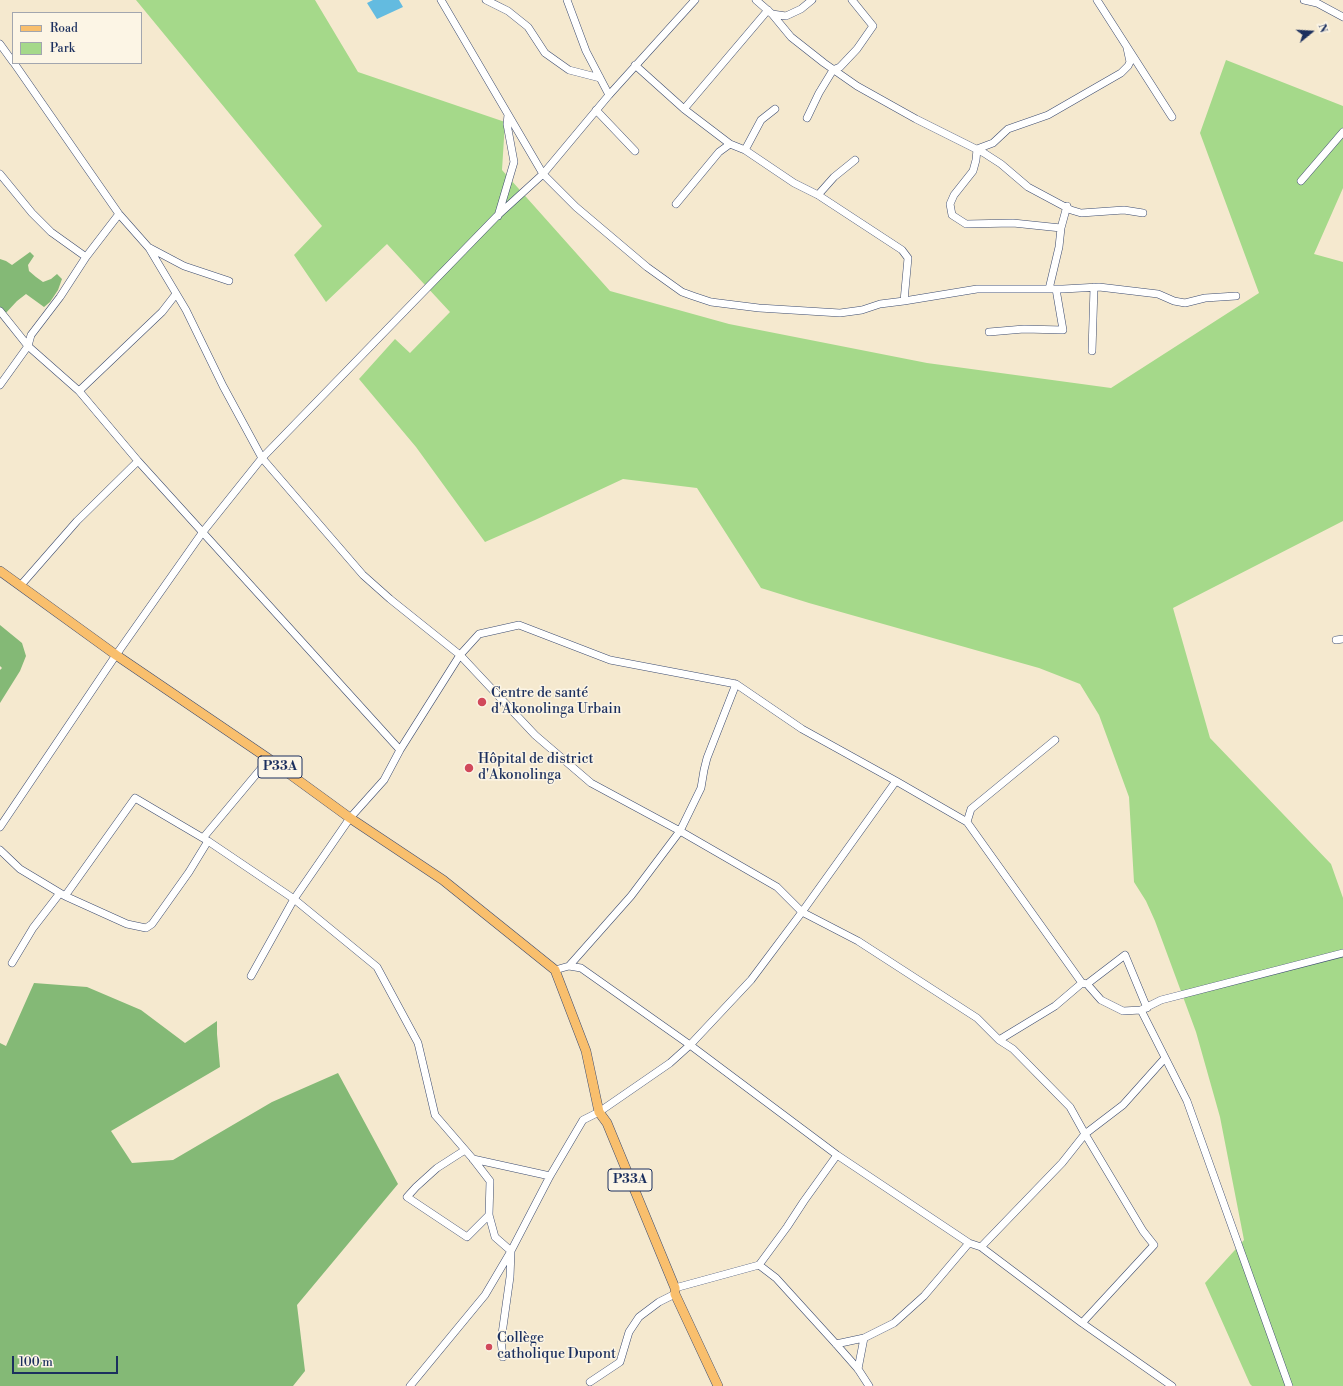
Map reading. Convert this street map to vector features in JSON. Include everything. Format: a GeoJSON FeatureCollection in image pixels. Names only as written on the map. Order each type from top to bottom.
{"type":"FeatureCollection","features":[{"type":"Feature","properties":{"kind":"main road","name":"P33A"},"geometry":{"type":"LineString","coordinates":[[0,571],[116,654],[269,759],[350,818],[443,880],[555,970],[586,1051],[599,1112],[607,1123],[675,1290],[718,1386]]}},
{"type":"Feature","properties":{"kind":"street"},"geometry":{"type":"LineString","coordinates":[[441,0],[544,174],[576,206],[647,267],[682,292],[711,302],[759,308],[840,313],[862,310],[880,304],[977,289],[1052,289],[1094,287],[1158,294],[1174,301],[1185,303],[1205,298],[1236,296]]}},
{"type":"Feature","properties":{"kind":"street"},"geometry":{"type":"LineString","coordinates":[[486,0],[508,11],[528,27],[545,53],[568,70],[600,78]]}},
{"type":"Feature","properties":{"kind":"street"},"geometry":{"type":"LineString","coordinates":[[567,0],[586,51],[609,95]]}},
{"type":"Feature","properties":{"kind":"street"},"geometry":{"type":"LineString","coordinates":[[0,827],[116,654],[202,533],[262,458],[498,216],[544,174],[635,65],[695,0]]}},
{"type":"Feature","properties":{"kind":"street"},"geometry":{"type":"LineString","coordinates":[[756,0],[770,12],[792,37],[833,70],[883,101],[977,149],[1001,164],[1028,187],[1067,206],[1071,210],[1081,213],[1124,210],[1143,213]]}},
{"type":"Feature","properties":{"kind":"street"},"geometry":{"type":"LineString","coordinates":[[770,12],[786,16],[801,9],[812,0]]}},
{"type":"Feature","properties":{"kind":"street"},"geometry":{"type":"LineString","coordinates":[[808,118],[818,93],[833,70],[840,67],[857,49],[872,26],[852,0]]}},
{"type":"Feature","properties":{"kind":"street"},"geometry":{"type":"LineString","coordinates":[[1097,0],[1172,117]]}},
{"type":"Feature","properties":{"kind":"street"},"geometry":{"type":"LineString","coordinates":[[1304,0],[1317,3],[1343,16]]}},
{"type":"Feature","properties":{"kind":"street"},"geometry":{"type":"LineString","coordinates":[[684,109],[770,12]]}},
{"type":"Feature","properties":{"kind":"street"},"geometry":{"type":"LineString","coordinates":[[0,44],[12,61]]}},
{"type":"Feature","properties":{"kind":"street"},"geometry":{"type":"LineString","coordinates":[[977,149],[993,143],[1008,129],[1048,115],[1121,73],[1130,62],[1127,48]]}},
{"type":"Feature","properties":{"kind":"street"},"geometry":{"type":"LineString","coordinates":[[14,64],[119,214],[149,248],[186,310],[223,386],[262,458],[363,575],[390,599],[460,655],[535,735],[591,783],[680,831],[777,888],[802,912],[858,941],[977,1018],[1000,1040],[1013,1049],[1070,1107],[1143,1231],[1154,1245],[1082,1323]]}},
{"type":"Feature","properties":{"kind":"street"},"geometry":{"type":"LineString","coordinates":[[635,65],[684,109],[730,144],[745,150],[794,183],[818,195],[902,250],[906,255],[907,260],[904,301]]}},
{"type":"Feature","properties":{"kind":"street"},"geometry":{"type":"LineString","coordinates":[[745,150],[761,120],[775,109]]}},
{"type":"Feature","properties":{"kind":"street"},"geometry":{"type":"LineString","coordinates":[[596,110],[635,150]]}},
{"type":"Feature","properties":{"kind":"street"},"geometry":{"type":"LineString","coordinates":[[498,216],[514,162],[507,124],[508,115]]}},
{"type":"Feature","properties":{"kind":"street"},"geometry":{"type":"LineString","coordinates":[[1300,181],[1343,132]]}},
{"type":"Feature","properties":{"kind":"street"},"geometry":{"type":"LineString","coordinates":[[676,204],[718,152],[730,144]]}},
{"type":"Feature","properties":{"kind":"street"},"geometry":{"type":"LineString","coordinates":[[977,149],[973,171],[951,200],[950,204],[952,215],[966,224],[972,225],[1013,223],[1061,228]]}},
{"type":"Feature","properties":{"kind":"street"},"geometry":{"type":"LineString","coordinates":[[818,195],[834,177],[855,160]]}},
{"type":"Feature","properties":{"kind":"street"},"geometry":{"type":"LineString","coordinates":[[0,174],[32,213],[52,232],[86,257]]}},
{"type":"Feature","properties":{"kind":"street"},"geometry":{"type":"LineString","coordinates":[[988,332],[1024,329],[1063,330],[1052,289],[1061,228],[1067,206]]}},
{"type":"Feature","properties":{"kind":"street"},"geometry":{"type":"LineString","coordinates":[[0,385],[28,346],[31,335],[60,297],[86,257],[119,214]]}},
{"type":"Feature","properties":{"kind":"street"},"geometry":{"type":"LineString","coordinates":[[149,248],[184,266],[230,281]]}},
{"type":"Feature","properties":{"kind":"street"},"geometry":{"type":"LineString","coordinates":[[1092,351],[1094,287]]}},
{"type":"Feature","properties":{"kind":"street"},"geometry":{"type":"LineString","coordinates":[[79,391],[162,312],[176,294]]}},
{"type":"Feature","properties":{"kind":"street"},"geometry":{"type":"LineString","coordinates":[[0,311],[28,346],[79,391],[138,461],[202,533],[400,750]]}},
{"type":"Feature","properties":{"kind":"street"},"geometry":{"type":"LineString","coordinates":[[21,585],[77,521],[138,461]]}},
{"type":"Feature","properties":{"kind":"street"},"geometry":{"type":"LineString","coordinates":[[251,976],[294,899],[350,818],[384,780],[400,750],[460,655],[479,634],[519,625],[610,660],[736,684],[802,729],[967,822],[1085,984],[1101,1000],[1123,1011],[1144,1009],[1161,1000],[1343,953]]}},
{"type":"Feature","properties":{"kind":"street"},"geometry":{"type":"LineString","coordinates":[[569,966],[631,896],[680,831],[702,788],[707,758],[736,684]]}},
{"type":"Feature","properties":{"kind":"street"},"geometry":{"type":"LineString","coordinates":[[967,822],[970,809],[1055,740]]}},
{"type":"Feature","properties":{"kind":"street"},"geometry":{"type":"LineString","coordinates":[[0,850],[20,870],[63,894],[127,924],[146,928],[152,924],[189,872],[206,840],[269,759]]}},
{"type":"Feature","properties":{"kind":"street"},"geometry":{"type":"LineString","coordinates":[[410,1386],[485,1295],[511,1251],[550,1176],[583,1120],[599,1112],[670,1064],[690,1045],[751,980],[896,781]]}},
{"type":"Feature","properties":{"kind":"street"},"geometry":{"type":"LineString","coordinates":[[12,963],[33,928],[63,894],[135,798],[206,840],[294,899],[377,968],[418,1043],[435,1115],[474,1159],[490,1181],[489,1215],[495,1237],[511,1251]]}},
{"type":"Feature","properties":{"kind":"street"},"geometry":{"type":"LineString","coordinates":[[1000,1040],[1055,1006],[1126,955],[1144,1009],[1165,1058],[1187,1101],[1289,1386]]}},
{"type":"Feature","properties":{"kind":"street"},"geometry":{"type":"LineString","coordinates":[[555,970],[569,966],[581,968],[690,1045],[837,1155],[969,1243],[980,1247],[1082,1323],[1172,1386]]}},
{"type":"Feature","properties":{"kind":"street"},"geometry":{"type":"LineString","coordinates":[[980,1247],[1062,1162],[1085,1134],[1123,1105],[1165,1058]]}},
{"type":"Feature","properties":{"kind":"street"},"geometry":{"type":"LineString","coordinates":[[465,1150],[437,1168],[407,1197],[467,1237],[489,1215]]}},
{"type":"Feature","properties":{"kind":"street"},"geometry":{"type":"LineString","coordinates":[[590,1382],[620,1362],[629,1332],[639,1317],[675,1290],[758,1265],[787,1227],[804,1200],[837,1155]]}},
{"type":"Feature","properties":{"kind":"street"},"geometry":{"type":"LineString","coordinates":[[474,1159],[550,1176]]}},
{"type":"Feature","properties":{"kind":"street"},"geometry":{"type":"LineString","coordinates":[[836,1344],[864,1338],[894,1323],[924,1296],[969,1243]]}},
{"type":"Feature","properties":{"kind":"street"},"geometry":{"type":"LineString","coordinates":[[503,1357],[501,1342],[510,1277],[511,1251]]}},
{"type":"Feature","properties":{"kind":"street"},"geometry":{"type":"LineString","coordinates":[[758,1265],[776,1278],[858,1369],[869,1386]]}},
{"type":"Feature","properties":{"kind":"street"},"geometry":{"type":"LineString","coordinates":[[858,1369],[864,1338]]}},
{"type":"Feature","properties":{"kind":"green space"},"geometry":{"type":"Polygon","coordinates":[[[136,0],[315,0],[358,72],[505,122],[502,170],[610,291],[729,324],[927,363],[1111,388],[1259,293],[1200,133],[1226,60],[1343,106],[1343,188],[1314,254],[1343,262],[1343,521],[1173,608],[1210,738],[1331,864],[1343,898],[1343,1386],[1252,1386],[1205,1283],[1244,1240],[1220,1117],[1196,1032],[1155,921],[1146,901],[1134,882],[1129,797],[1099,715],[1080,684],[1039,668],[761,588],[697,488],[623,479],[485,542],[416,447],[359,379],[395,339],[410,353],[450,312],[387,244],[326,302],[294,255],[322,226],[136,0]]]}},
{"type":"Feature","properties":{"kind":"green space"},"geometry":{"type":"Polygon","coordinates":[[[30,252],[34,256],[28,265],[29,271],[43,282],[51,279],[57,274],[62,279],[58,290],[50,302],[44,307],[26,294],[4,315],[0,311],[0,259],[12,265],[30,252]]]}},
{"type":"Feature","properties":{"kind":"green space"},"geometry":{"type":"Polygon","coordinates":[[[0,625],[22,643],[26,656],[20,671],[0,703],[0,670],[2,668],[0,666],[0,625]]]}},
{"type":"Feature","properties":{"kind":"green space"},"geometry":{"type":"Polygon","coordinates":[[[34,983],[87,987],[141,1010],[185,1043],[217,1021],[220,1067],[111,1131],[132,1163],[173,1160],[272,1102],[338,1073],[398,1184],[297,1305],[305,1371],[293,1386],[0,1386],[0,1043],[6,1046],[34,983]]]}},
{"type":"Feature","properties":{"kind":"water"},"geometry":{"type":"Polygon","coordinates":[[[373,0],[399,0],[403,7],[377,19],[367,3],[373,0]]]}},
{"type":"Feature","properties":{"kind":"place","name":"Centre de santé d'Akonolinga Urbain"},"geometry":{"type":"Point","coordinates":[482,702]}},
{"type":"Feature","properties":{"kind":"place","name":"Hôpital de district d'Akonolinga"},"geometry":{"type":"Point","coordinates":[469,768]}},
{"type":"Feature","properties":{"kind":"place","name":"Collège catholique Dupont"},"geometry":{"type":"Point","coordinates":[489,1347]}}]}
